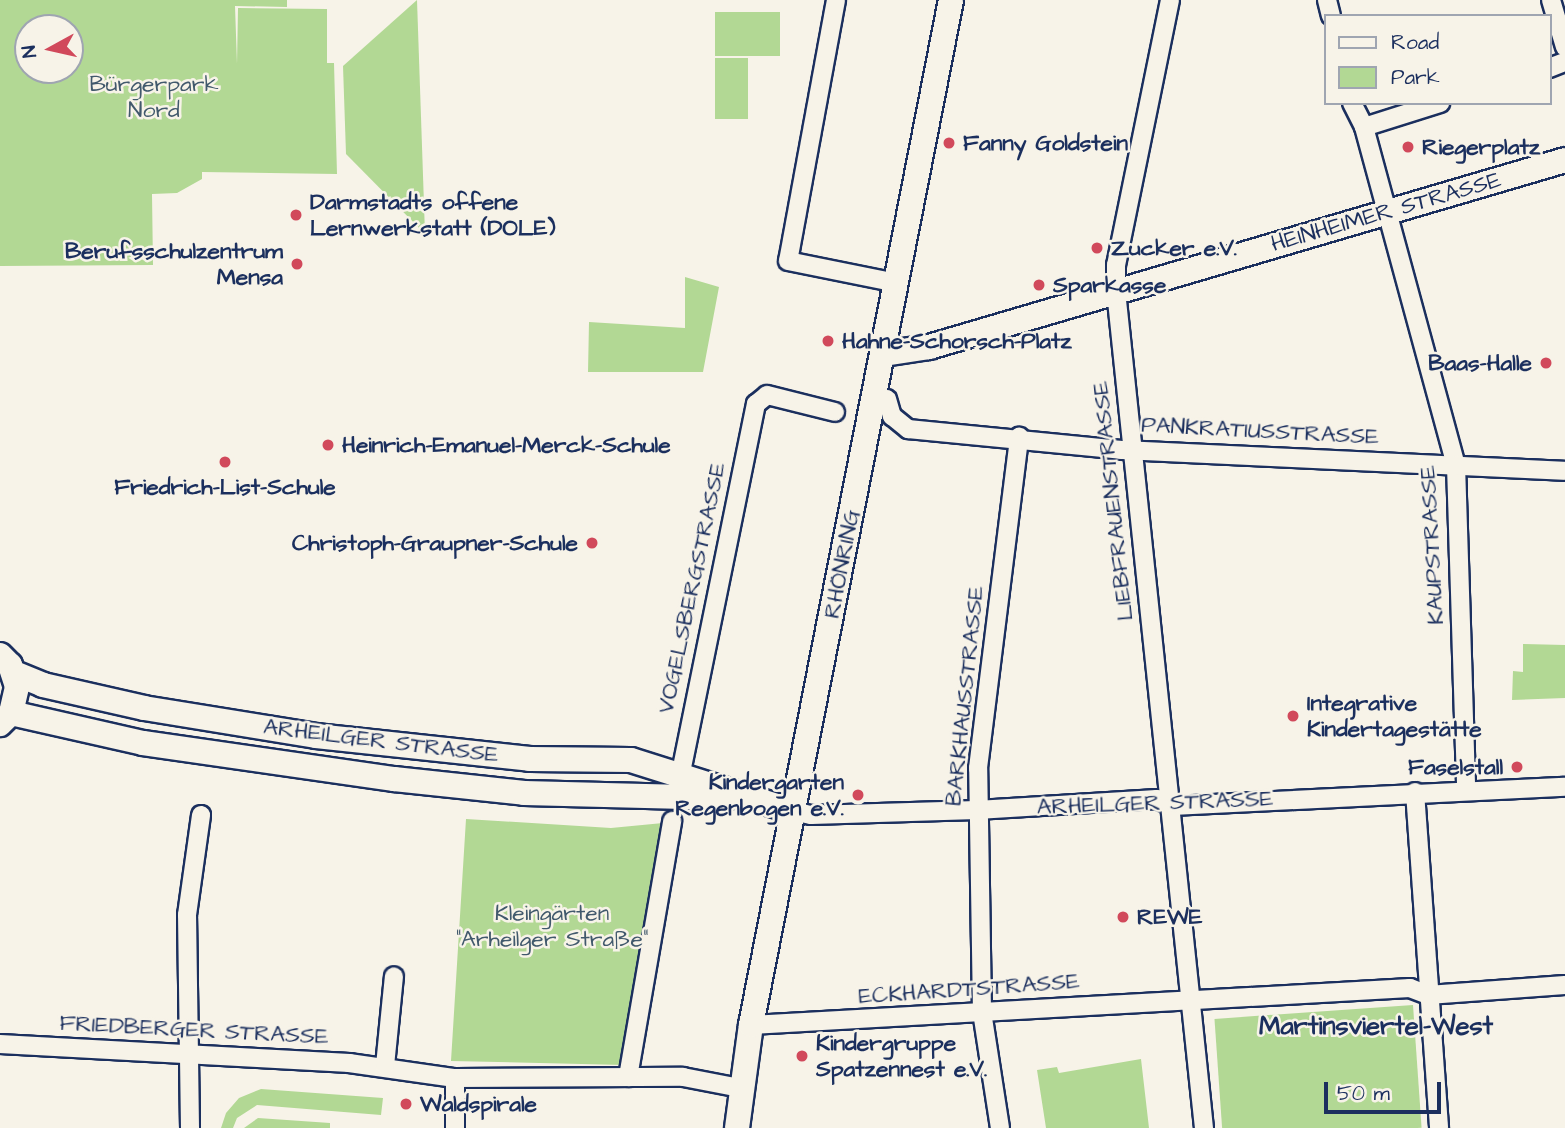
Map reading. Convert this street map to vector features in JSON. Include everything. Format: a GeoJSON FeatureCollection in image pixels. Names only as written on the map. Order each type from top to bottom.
{"type":"FeatureCollection","features":[{"type":"Feature","properties":{"kind":"street"},"geometry":{"type":"LineString","coordinates":[[836,0],[788,261],[897,283]]}},
{"type":"Feature","properties":{"kind":"street","name":"RHÖNRING"},"geometry":{"type":"LineString","coordinates":[[737,1128],[740,1088],[751,1025],[951,0]]}},
{"type":"Feature","properties":{"kind":"street","name":"LIEBFRAUENSTRASSE"},"geometry":{"type":"LineString","coordinates":[[1170,0],[1116,265],[1116,291],[1130,450],[1172,806],[1204,1128]]}},
{"type":"Feature","properties":{"kind":"street"},"geometry":{"type":"LineString","coordinates":[[1551,0],[1565,47]]}},
{"type":"Feature","properties":{"kind":"street","name":"KAUPSTRASSE"},"geometry":{"type":"LineString","coordinates":[[1353,105],[1364,127],[1456,465],[1466,789]]}},
{"type":"Feature","properties":{"kind":"street"},"geometry":{"type":"LineString","coordinates":[[1364,127],[1434,105]]}},
{"type":"Feature","properties":{"kind":"street","name":"HEINHEIMER STRASSE"},"geometry":{"type":"LineString","coordinates":[[883,354],[918,350],[1565,160]]}},
{"type":"Feature","properties":{"kind":"street"},"geometry":{"type":"LineString","coordinates":[[852,515],[865,504],[893,374],[918,350]]}},
{"type":"Feature","properties":{"kind":"street","name":"VOGELSBERGSTRASSE"},"geometry":{"type":"LineString","coordinates":[[628,1077],[676,797],[756,404],[766,396],[835,412]]}},
{"type":"Feature","properties":{"kind":"street","name":"PANKRATIUSSTRASSE"},"geometry":{"type":"LineString","coordinates":[[887,399],[892,416],[908,429],[1019,437],[1130,450],[1565,471]]}},
{"type":"Feature","properties":{"kind":"street","name":"BARKHAUSSTRASSE"},"geometry":{"type":"LineString","coordinates":[[1000,1128],[982,1012],[978,768],[1019,437]]}},
{"type":"Feature","properties":{"kind":"street","name":"ARHEILGER STRASSE"},"geometry":{"type":"LineString","coordinates":[[7,664],[43,685],[144,708],[316,736],[530,759],[631,760],[676,797]]}},
{"type":"Feature","properties":{"kind":"street","name":"ARHEILGER STRASSE"},"geometry":{"type":"LineString","coordinates":[[7,664],[16,700],[5,718],[152,745],[381,778],[524,793],[748,799],[811,815],[977,810],[1157,799],[1172,806],[1466,789],[1565,787]]}},
{"type":"Feature","properties":{"kind":"street"},"geometry":{"type":"LineString","coordinates":[[1415,792],[1439,1128]]}},
{"type":"Feature","properties":{"kind":"street"},"geometry":{"type":"LineString","coordinates":[[190,1128],[187,915],[201,815]]}},
{"type":"Feature","properties":{"kind":"street"},"geometry":{"type":"LineString","coordinates":[[385,1066],[394,976]]}},
{"type":"Feature","properties":{"kind":"street"},"geometry":{"type":"LineString","coordinates":[[1428,995],[1565,985]]}},
{"type":"Feature","properties":{"kind":"street","name":"ECKHARDTSTRASSE"},"geometry":{"type":"LineString","coordinates":[[751,1025],[1410,988],[1428,995]]}},
{"type":"Feature","properties":{"kind":"street","name":"FRIEDBERGER STRASSE"},"geometry":{"type":"LineString","coordinates":[[0,1044],[385,1066],[455,1078],[683,1077],[740,1088]]}},
{"type":"Feature","properties":{"kind":"street"},"geometry":{"type":"LineString","coordinates":[[455,1078],[455,1128]]}},
{"type":"Feature","properties":{"kind":"green space","name":"Bürgerpark Nord"},"geometry":{"type":"Polygon","coordinates":[[[0,0],[287,0],[287,7],[235,6],[237,64],[238,8],[327,9],[327,63],[334,63],[337,174],[202,172],[202,179],[177,193],[152,194],[153,265],[0,266],[0,0]]]}},
{"type":"Feature","properties":{"kind":"green space"},"geometry":{"type":"Polygon","coordinates":[[[417,0],[425,234],[346,154],[343,66],[417,0]]]}},
{"type":"Feature","properties":{"kind":"green space"},"geometry":{"type":"Polygon","coordinates":[[[715,12],[780,12],[780,56],[715,56],[715,12]]]}},
{"type":"Feature","properties":{"kind":"green space"},"geometry":{"type":"Polygon","coordinates":[[[715,58],[748,58],[748,119],[715,119],[715,58]]]}},
{"type":"Feature","properties":{"kind":"green space"},"geometry":{"type":"Polygon","coordinates":[[[685,277],[719,287],[703,372],[588,372],[589,322],[685,328],[685,277]]]}},
{"type":"Feature","properties":{"kind":"green space"},"geometry":{"type":"Polygon","coordinates":[[[1523,644],[1565,645],[1565,698],[1512,700],[1513,671],[1523,672],[1523,644]]]}},
{"type":"Feature","properties":{"kind":"green space","name":"Kleingärten \"Arheilger Straße\""},"geometry":{"type":"Polygon","coordinates":[[[466,819],[611,828],[663,823],[624,1065],[451,1061],[466,819]]]}},
{"type":"Feature","properties":{"kind":"green space"},"geometry":{"type":"Polygon","coordinates":[[[1413,1005],[1422,1128],[1222,1128],[1214,1019],[1413,1005]]]}},
{"type":"Feature","properties":{"kind":"green space"},"geometry":{"type":"Polygon","coordinates":[[[1141,1059],[1149,1128],[1046,1128],[1037,1070],[1057,1067],[1059,1073],[1141,1059]]]}},
{"type":"Feature","properties":{"kind":"green space"},"geometry":{"type":"Polygon","coordinates":[[[261,1089],[383,1098],[381,1115],[257,1105],[237,1118],[233,1128],[221,1128],[226,1113],[239,1098],[261,1089]]]}},
{"type":"Feature","properties":{"kind":"green space"},"geometry":{"type":"Polygon","coordinates":[[[258,1118],[330,1123],[330,1128],[244,1128],[258,1118]]]}},
{"type":"Feature","properties":{"kind":"place","name":"Fanny Goldstein"},"geometry":{"type":"Point","coordinates":[949,143]}},
{"type":"Feature","properties":{"kind":"place","name":"Riegerplatz"},"geometry":{"type":"Point","coordinates":[1408,147]}},
{"type":"Feature","properties":{"kind":"place","name":"Darmstadts offene Lernwerkstatt (DOLE)"},"geometry":{"type":"Point","coordinates":[296,215]}},
{"type":"Feature","properties":{"kind":"place","name":"Zucker e.V."},"geometry":{"type":"Point","coordinates":[1097,248]}},
{"type":"Feature","properties":{"kind":"place","name":"Berufsschulzentrum Mensa"},"geometry":{"type":"Point","coordinates":[297,264]}},
{"type":"Feature","properties":{"kind":"place","name":"Sparkasse"},"geometry":{"type":"Point","coordinates":[1039,285]}},
{"type":"Feature","properties":{"kind":"place","name":"Hahne-Schorsch-Platz"},"geometry":{"type":"Point","coordinates":[828,341]}},
{"type":"Feature","properties":{"kind":"place","name":"Baas-Halle"},"geometry":{"type":"Point","coordinates":[1546,363]}},
{"type":"Feature","properties":{"kind":"place","name":"Heinrich-Emanuel-Merck-Schule"},"geometry":{"type":"Point","coordinates":[328,445]}},
{"type":"Feature","properties":{"kind":"place","name":"Friedrich-List-Schule"},"geometry":{"type":"Point","coordinates":[225,462]}},
{"type":"Feature","properties":{"kind":"place","name":"Christoph-Graupner-Schule"},"geometry":{"type":"Point","coordinates":[592,543]}},
{"type":"Feature","properties":{"kind":"place","name":"Integrative Kindertagestätte"},"geometry":{"type":"Point","coordinates":[1293,716]}},
{"type":"Feature","properties":{"kind":"place","name":"Faselstall"},"geometry":{"type":"Point","coordinates":[1517,767]}},
{"type":"Feature","properties":{"kind":"place","name":"Kindergarten Regenbogen e.V."},"geometry":{"type":"Point","coordinates":[858,795]}},
{"type":"Feature","properties":{"kind":"place","name":"REWE"},"geometry":{"type":"Point","coordinates":[1123,917]}},
{"type":"Feature","properties":{"kind":"place","name":"Kindergruppe Spatzennest e.V."},"geometry":{"type":"Point","coordinates":[802,1056]}},
{"type":"Feature","properties":{"kind":"place","name":"Waldspirale"},"geometry":{"type":"Point","coordinates":[406,1104]}},
{"type":"Feature","properties":{"kind":"district","name":"Martinsviertel-West"},"geometry":{"type":"Point","coordinates":[1376,1027]}}]}
